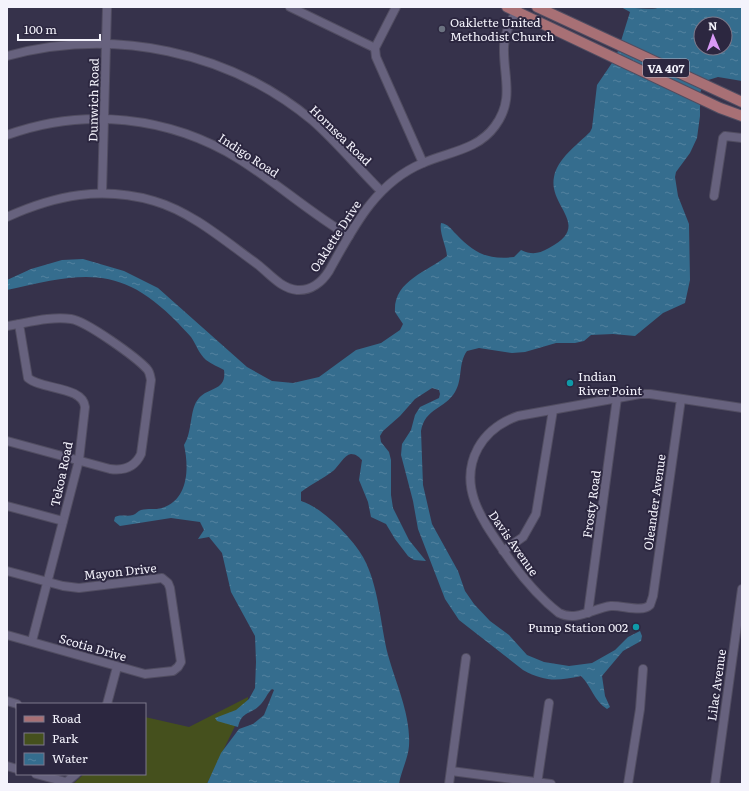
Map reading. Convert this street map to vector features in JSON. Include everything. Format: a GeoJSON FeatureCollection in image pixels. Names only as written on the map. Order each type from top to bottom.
{"type":"FeatureCollection","features":[{"type":"Feature","properties":{"kind":"main road","name":"VA 407"},"geometry":{"type":"LineString","coordinates":[[537,7],[739,102]]}},
{"type":"Feature","properties":{"kind":"main road","name":"VA 407"},"geometry":{"type":"LineString","coordinates":[[513,8],[590,46],[742,116]]}},
{"type":"Feature","properties":{"kind":"street","name":"Dunwich Road"},"geometry":{"type":"LineString","coordinates":[[102,193],[107,7]]}},
{"type":"Feature","properties":{"kind":"street"},"geometry":{"type":"LineString","coordinates":[[290,7],[375,48]]}},
{"type":"Feature","properties":{"kind":"street"},"geometry":{"type":"LineString","coordinates":[[396,7],[375,48],[376,57],[423,163]]}},
{"type":"Feature","properties":{"kind":"street","name":"Oaklette Drive"},"geometry":{"type":"LineString","coordinates":[[7,218],[41,203],[60,198],[102,193],[122,194],[137,197],[174,209],[210,230],[281,284],[297,290],[310,288],[325,278],[364,210],[380,191],[423,163],[474,144],[490,132],[499,121],[506,101],[508,88],[504,46],[506,32],[513,8]]}},
{"type":"Feature","properties":{"kind":"street","name":"Hornsea Road"},"geometry":{"type":"LineString","coordinates":[[7,56],[25,51],[60,46],[106,44],[148,48],[190,55],[254,81],[278,96],[313,122],[380,191]]}},
{"type":"Feature","properties":{"kind":"street","name":"Indigo Road"},"geometry":{"type":"LineString","coordinates":[[7,135],[57,121],[104,118],[129,120],[160,126],[212,144],[246,163],[324,221],[349,236]]}},
{"type":"Feature","properties":{"kind":"street"},"geometry":{"type":"LineString","coordinates":[[714,196],[723,138],[725,136],[742,138]]}},
{"type":"Feature","properties":{"kind":"street"},"geometry":{"type":"LineString","coordinates":[[7,326],[62,318],[81,322],[136,359],[148,370],[152,380],[143,445],[139,460],[133,465],[120,470],[7,441]]}},
{"type":"Feature","properties":{"kind":"street","name":"Tekoa Road"},"geometry":{"type":"LineString","coordinates":[[19,324],[28,378],[40,384],[79,395],[85,401],[79,460],[32,641]]}},
{"type":"Feature","properties":{"kind":"street","name":"Davis Avenue"},"geometry":{"type":"LineString","coordinates":[[648,607],[642,609],[610,606],[570,617],[559,613],[528,586],[485,525],[473,498],[470,475],[474,454],[487,435],[504,422],[518,416],[618,398],[650,394],[742,408]]}},
{"type":"Feature","properties":{"kind":"street","name":"Frosty Road"},"geometry":{"type":"LineString","coordinates":[[588,613],[618,398]]}},
{"type":"Feature","properties":{"kind":"street","name":"Oleander Avenue"},"geometry":{"type":"LineString","coordinates":[[648,607],[653,601],[654,596],[681,399]]}},
{"type":"Feature","properties":{"kind":"street"},"geometry":{"type":"LineString","coordinates":[[503,551],[523,537],[536,514],[553,410]]}},
{"type":"Feature","properties":{"kind":"street"},"geometry":{"type":"LineString","coordinates":[[7,506],[63,521]]}},
{"type":"Feature","properties":{"kind":"street","name":"Mayon Drive"},"geometry":{"type":"LineString","coordinates":[[7,571],[47,582],[79,588],[158,577],[164,579],[170,588],[181,656],[180,665],[173,671]]}},
{"type":"Feature","properties":{"kind":"street","name":"Lilac Avenue"},"geometry":{"type":"LineString","coordinates":[[715,784],[742,589]]}},
{"type":"Feature","properties":{"kind":"street","name":"Scotia Drive"},"geometry":{"type":"LineString","coordinates":[[7,635],[145,674],[163,674],[173,671]]}},
{"type":"Feature","properties":{"kind":"street"},"geometry":{"type":"LineString","coordinates":[[449,784],[466,658]]}},
{"type":"Feature","properties":{"kind":"street"},"geometry":{"type":"LineString","coordinates":[[107,703],[117,667]]}},
{"type":"Feature","properties":{"kind":"street"},"geometry":{"type":"LineString","coordinates":[[628,784],[640,709],[643,669]]}},
{"type":"Feature","properties":{"kind":"street"},"geometry":{"type":"LineString","coordinates":[[537,783],[549,703]]}},
{"type":"Feature","properties":{"kind":"street"},"geometry":{"type":"LineString","coordinates":[[451,771],[551,784]]}},
{"type":"Feature","properties":{"kind":"street"},"geometry":{"type":"LineString","coordinates":[[39,775],[65,783],[75,775]]}},
{"type":"Feature","properties":{"kind":"green space"},"geometry":{"type":"Polygon","coordinates":[[[248,697],[207,784],[73,784],[83,775],[146,775],[146,717],[189,727],[248,697]]]}},
{"type":"Feature","properties":{"kind":"water"},"geometry":{"type":"Polygon","coordinates":[[[621,7],[647,9],[661,7],[742,7],[742,81],[718,77],[705,81],[700,93],[700,116],[697,138],[690,153],[676,172],[675,177],[678,196],[689,224],[690,280],[685,303],[663,313],[635,336],[613,334],[591,335],[584,341],[575,343],[556,343],[525,352],[512,353],[479,348],[467,351],[462,361],[459,382],[455,392],[451,398],[431,413],[423,423],[421,431],[423,485],[432,524],[458,571],[465,591],[474,604],[490,621],[509,635],[527,655],[544,662],[569,666],[592,663],[615,650],[628,637],[640,631],[642,636],[641,641],[623,651],[602,676],[605,696],[610,707],[607,709],[599,702],[581,676],[565,679],[551,679],[538,677],[523,670],[459,620],[445,599],[418,529],[413,501],[401,455],[402,444],[411,430],[415,415],[420,407],[439,398],[439,390],[432,388],[415,399],[400,416],[383,431],[380,436],[381,442],[389,452],[391,460],[391,495],[393,508],[409,540],[426,561],[414,560],[408,556],[386,524],[371,517],[368,502],[359,480],[362,460],[356,455],[348,455],[333,471],[301,492],[301,501],[318,510],[345,533],[363,557],[373,580],[385,643],[408,723],[409,746],[399,784],[207,784],[221,753],[239,729],[253,724],[264,715],[274,690],[272,689],[270,691],[263,702],[256,709],[242,718],[238,727],[217,721],[215,718],[236,710],[249,699],[255,688],[255,636],[231,592],[222,553],[209,537],[198,539],[204,530],[200,522],[171,518],[120,526],[114,521],[115,517],[117,516],[133,515],[144,509],[162,508],[171,504],[178,498],[185,482],[186,454],[184,445],[189,433],[194,408],[199,398],[203,394],[216,388],[223,382],[224,370],[206,360],[199,352],[189,335],[157,304],[137,290],[118,282],[99,278],[79,277],[7,290],[7,280],[31,269],[62,260],[83,259],[124,271],[158,288],[247,367],[272,381],[293,383],[319,377],[356,350],[381,343],[400,330],[403,324],[395,312],[399,292],[413,278],[447,256],[441,231],[441,223],[446,224],[463,241],[475,250],[482,254],[496,257],[514,257],[521,250],[528,253],[542,252],[562,240],[568,231],[568,223],[554,188],[554,177],[556,170],[564,158],[590,132],[592,128],[597,85],[616,57],[630,12],[621,7]]]}},
{"type":"Feature","properties":{"kind":"place","name":"Oaklette United Methodist Church"},"geometry":{"type":"Point","coordinates":[442,29]}},
{"type":"Feature","properties":{"kind":"place","name":"Indian River Point"},"geometry":{"type":"Point","coordinates":[570,383]}},
{"type":"Feature","properties":{"kind":"place","name":"Pump Station 002"},"geometry":{"type":"Point","coordinates":[636,627]}}]}
